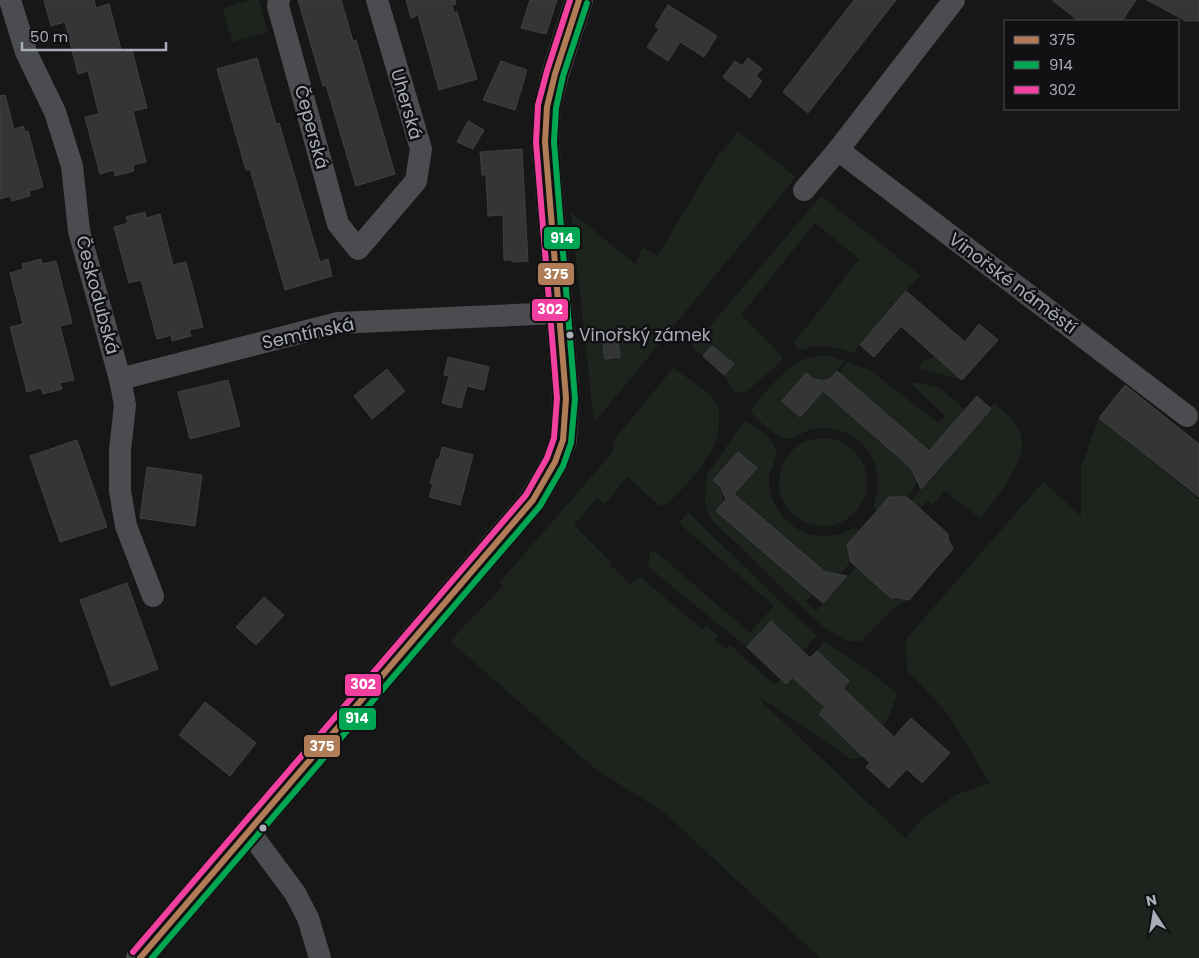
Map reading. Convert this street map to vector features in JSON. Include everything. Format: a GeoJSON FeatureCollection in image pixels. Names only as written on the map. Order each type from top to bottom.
{"type":"FeatureCollection","features":[{"type":"Feature","properties":{"kind":"main road"},"geometry":{"type":"LineString","coordinates":[[140,958],[533,500],[555,462],[563,440],[566,398],[545,142],[547,107],[555,74],[579,0]]}},
{"type":"Feature","properties":{"kind":"street","name":"Českodubská"},"geometry":{"type":"LineString","coordinates":[[10,0],[26,52],[55,112],[72,166],[79,231],[120,379],[125,405],[120,450],[120,491],[126,526],[153,596]]}},
{"type":"Feature","properties":{"kind":"street","name":"Čeperská"},"geometry":{"type":"LineString","coordinates":[[279,0],[278,6],[338,224],[358,248]]}},
{"type":"Feature","properties":{"kind":"street","name":"Uherská"},"geometry":{"type":"LineString","coordinates":[[358,248],[416,180],[420,149],[378,0]]}},
{"type":"Feature","properties":{"kind":"street"},"geometry":{"type":"LineString","coordinates":[[804,190],[838,150],[954,0]]}},
{"type":"Feature","properties":{"kind":"street","name":"Vinořské náměstí"},"geometry":{"type":"LineString","coordinates":[[838,150],[1187,416]]}},
{"type":"Feature","properties":{"kind":"street","name":"Semtínská"},"geometry":{"type":"LineString","coordinates":[[120,379],[338,323],[559,313]]}},
{"type":"Feature","properties":{"kind":"street"},"geometry":{"type":"LineString","coordinates":[[249,831],[296,893],[308,918],[320,958]]}},
{"type":"Feature","properties":{"kind":"shaded area"},"geometry":{"type":"Polygon","coordinates":[[[250,0],[259,0],[268,32],[232,42],[223,8],[250,0]]]}},
{"type":"Feature","properties":{"kind":"shaded area"},"geometry":{"type":"Polygon","coordinates":[[[738,131],[796,177],[594,423],[571,212],[635,264],[643,248],[658,256],[720,151],[722,152],[738,131]],[[618,341],[603,342],[605,359],[620,357],[618,341]]]}},
{"type":"Feature","properties":{"kind":"shaded area"},"geometry":{"type":"Polygon","coordinates":[[[821,196],[920,275],[853,353],[825,346],[798,351],[794,343],[859,259],[815,223],[741,315],[782,356],[783,360],[747,391],[734,393],[724,375],[734,364],[712,346],[703,356],[692,347],[821,196]]]}},
{"type":"Feature","properties":{"kind":"shaded area"},"geometry":{"type":"Polygon","coordinates":[[[829,356],[845,361],[829,380],[816,380],[806,373],[782,401],[800,417],[823,391],[917,473],[916,484],[909,494],[895,499],[890,496],[877,510],[873,507],[878,485],[876,465],[871,455],[856,438],[835,429],[824,428],[812,429],[787,439],[771,431],[751,412],[761,398],[787,370],[802,360],[829,356]]]}},
{"type":"Feature","properties":{"kind":"shaded area"},"geometry":{"type":"Polygon","coordinates":[[[936,357],[962,380],[918,368],[925,359],[936,357]]]}},
{"type":"Feature","properties":{"kind":"shaded area"},"geometry":{"type":"Polygon","coordinates":[[[847,362],[870,370],[938,423],[945,416],[909,381],[940,388],[965,410],[935,443],[933,455],[839,373],[847,362]]]}},
{"type":"Feature","properties":{"kind":"shaded area"},"geometry":{"type":"Polygon","coordinates":[[[673,368],[710,395],[717,405],[719,414],[718,430],[712,450],[690,480],[666,504],[660,506],[627,477],[605,504],[597,498],[574,525],[612,563],[611,566],[631,584],[640,577],[702,629],[707,626],[718,635],[715,640],[726,649],[730,645],[775,685],[781,679],[786,684],[792,677],[825,707],[819,715],[866,757],[851,759],[754,694],[905,838],[923,819],[955,795],[990,783],[947,713],[907,670],[906,639],[1043,482],[1081,516],[1081,467],[1099,418],[1199,499],[1199,958],[820,958],[666,814],[593,767],[450,641],[503,586],[499,583],[612,453],[614,440],[673,368]]]}},
{"type":"Feature","properties":{"kind":"shaded area"},"geometry":{"type":"Polygon","coordinates":[[[994,403],[1015,424],[1022,440],[1019,459],[1001,492],[981,519],[945,491],[933,505],[928,501],[920,508],[911,501],[991,409],[994,403]]]}},
{"type":"Feature","properties":{"kind":"shaded area"},"geometry":{"type":"Polygon","coordinates":[[[744,421],[764,433],[775,448],[776,455],[769,478],[770,488],[776,508],[782,516],[798,529],[807,534],[817,536],[833,536],[858,528],[859,531],[847,546],[851,550],[849,552],[851,562],[840,574],[828,575],[734,494],[756,468],[738,452],[713,480],[723,494],[722,502],[717,511],[813,594],[806,601],[816,611],[856,567],[892,598],[902,598],[904,596],[909,600],[897,605],[861,641],[846,641],[821,625],[710,518],[705,502],[707,475],[744,421]]]}},
{"type":"Feature","properties":{"kind":"shaded area"},"geometry":{"type":"Polygon","coordinates":[[[823,438],[840,442],[854,451],[863,465],[867,482],[863,499],[854,513],[840,522],[823,526],[806,522],[792,513],[783,499],[779,482],[783,465],[792,451],[806,442],[823,438]]]}},
{"type":"Feature","properties":{"kind":"shaded area"},"geometry":{"type":"Polygon","coordinates":[[[688,512],[817,635],[803,651],[771,621],[747,647],[648,567],[650,552],[655,551],[750,633],[774,606],[679,523],[688,512]]]}},
{"type":"Feature","properties":{"kind":"shaded area"},"geometry":{"type":"Polygon","coordinates":[[[823,642],[861,665],[896,692],[896,698],[886,723],[882,725],[843,688],[849,681],[817,651],[823,642]]]}},
{"type":"Feature","properties":{"kind":"building"},"geometry":{"type":"Polygon","coordinates":[[[44,0],[94,0],[96,8],[109,4],[122,53],[132,50],[147,108],[133,111],[146,162],[133,165],[134,171],[115,176],[114,170],[100,174],[85,117],[99,114],[88,71],[78,74],[65,22],[51,26],[44,0]]]}},
{"type":"Feature","properties":{"kind":"building"},"geometry":{"type":"Polygon","coordinates":[[[298,0],[341,0],[353,41],[356,40],[395,174],[356,186],[326,85],[323,86],[298,0]]]}},
{"type":"Feature","properties":{"kind":"building"},"geometry":{"type":"Polygon","coordinates":[[[406,0],[455,0],[456,4],[452,5],[454,13],[457,12],[477,79],[439,90],[418,15],[411,18],[406,0]]]}},
{"type":"Feature","properties":{"kind":"building"},"geometry":{"type":"Polygon","coordinates":[[[530,0],[557,0],[546,34],[521,28],[530,0]]]}},
{"type":"Feature","properties":{"kind":"building"},"geometry":{"type":"Polygon","coordinates":[[[854,0],[896,0],[808,113],[783,92],[854,0]]]}},
{"type":"Feature","properties":{"kind":"building"},"geometry":{"type":"Polygon","coordinates":[[[1052,0],[1136,0],[1123,20],[1078,20],[1052,0]]]}},
{"type":"Feature","properties":{"kind":"building"},"geometry":{"type":"Polygon","coordinates":[[[1147,0],[1199,0],[1199,21],[1186,21],[1147,0]]]}},
{"type":"Feature","properties":{"kind":"building"},"geometry":{"type":"Polygon","coordinates":[[[668,5],[717,36],[704,57],[680,42],[668,61],[647,47],[659,29],[655,26],[668,5]]]}},
{"type":"Feature","properties":{"kind":"building"},"geometry":{"type":"Polygon","coordinates":[[[257,58],[276,124],[279,123],[320,262],[328,259],[332,276],[285,290],[250,169],[246,170],[217,69],[257,58]]]}},
{"type":"Feature","properties":{"kind":"building"},"geometry":{"type":"Polygon","coordinates":[[[748,58],[762,69],[756,76],[762,81],[750,98],[723,77],[735,61],[742,66],[748,58]]]}},
{"type":"Feature","properties":{"kind":"building"},"geometry":{"type":"Polygon","coordinates":[[[501,61],[527,70],[515,110],[483,100],[501,61]]]}},
{"type":"Feature","properties":{"kind":"building"},"geometry":{"type":"Polygon","coordinates":[[[5,95],[14,129],[23,126],[25,132],[28,131],[43,187],[29,191],[30,196],[12,201],[10,196],[0,199],[0,96],[5,95]]]}},
{"type":"Feature","properties":{"kind":"building"},"geometry":{"type":"Polygon","coordinates":[[[468,121],[484,130],[473,149],[457,142],[468,121]]]}},
{"type":"Feature","properties":{"kind":"building"},"geometry":{"type":"Polygon","coordinates":[[[522,149],[528,261],[512,262],[512,260],[504,260],[503,215],[488,216],[486,175],[482,175],[480,152],[522,149]]]}},
{"type":"Feature","properties":{"kind":"building"},"geometry":{"type":"Polygon","coordinates":[[[145,212],[146,218],[160,214],[173,265],[186,262],[203,327],[189,330],[191,336],[172,341],[171,335],[157,339],[141,280],[129,283],[114,227],[128,223],[126,217],[145,212]]]}},
{"type":"Feature","properties":{"kind":"building"},"geometry":{"type":"Polygon","coordinates":[[[41,259],[42,264],[56,261],[72,323],[60,326],[74,380],[60,383],[62,389],[43,394],[41,388],[27,392],[10,327],[23,324],[10,273],[23,269],[22,264],[41,259]]]}},
{"type":"Feature","properties":{"kind":"building"},"geometry":{"type":"Polygon","coordinates":[[[906,291],[965,342],[979,324],[998,340],[962,380],[901,326],[874,357],[860,345],[906,291]]]}},
{"type":"Feature","properties":{"kind":"building"},"geometry":{"type":"Polygon","coordinates":[[[618,341],[620,357],[605,359],[603,342],[618,341]]]}},
{"type":"Feature","properties":{"kind":"building"},"geometry":{"type":"Polygon","coordinates":[[[712,346],[734,364],[724,375],[703,356],[712,346]]]}},
{"type":"Feature","properties":{"kind":"building"},"geometry":{"type":"Polygon","coordinates":[[[448,357],[489,367],[484,390],[467,386],[461,408],[442,403],[449,376],[444,375],[448,357]]]}},
{"type":"Feature","properties":{"kind":"building"},"geometry":{"type":"Polygon","coordinates":[[[387,369],[405,391],[372,419],[354,396],[387,369]]]}},
{"type":"Feature","properties":{"kind":"building"},"geometry":{"type":"Polygon","coordinates":[[[837,371],[929,451],[977,396],[991,409],[921,489],[911,468],[823,391],[800,417],[782,401],[806,373],[814,379],[823,381],[830,379],[837,371]]]}},
{"type":"Feature","properties":{"kind":"building"},"geometry":{"type":"Polygon","coordinates":[[[228,380],[240,426],[190,439],[178,392],[228,380]]]}},
{"type":"Feature","properties":{"kind":"building"},"geometry":{"type":"Polygon","coordinates":[[[1125,385],[1199,444],[1199,497],[1099,418],[1125,385]]]}},
{"type":"Feature","properties":{"kind":"building"},"geometry":{"type":"Polygon","coordinates":[[[77,440],[107,527],[60,542],[30,456],[77,440]]]}},
{"type":"Feature","properties":{"kind":"building"},"geometry":{"type":"Polygon","coordinates":[[[442,447],[473,455],[460,505],[429,497],[433,484],[430,483],[442,447]]]}},
{"type":"Feature","properties":{"kind":"building"},"geometry":{"type":"Polygon","coordinates":[[[738,452],[757,468],[734,494],[825,572],[847,576],[823,603],[716,511],[726,499],[720,486],[713,480],[738,452]]]}},
{"type":"Feature","properties":{"kind":"building"},"geometry":{"type":"Polygon","coordinates":[[[147,467],[202,475],[195,526],[140,518],[147,467]]]}},
{"type":"Feature","properties":{"kind":"building"},"geometry":{"type":"Polygon","coordinates":[[[889,497],[907,497],[948,534],[948,539],[953,549],[909,600],[897,597],[891,598],[851,562],[847,545],[889,497]]]}},
{"type":"Feature","properties":{"kind":"building"},"geometry":{"type":"Polygon","coordinates":[[[127,583],[158,669],[111,686],[80,600],[127,583]]]}},
{"type":"Feature","properties":{"kind":"building"},"geometry":{"type":"Polygon","coordinates":[[[264,597],[284,615],[256,645],[236,627],[264,597]]]}},
{"type":"Feature","properties":{"kind":"building"},"geometry":{"type":"Polygon","coordinates":[[[771,621],[810,658],[817,651],[849,681],[843,688],[894,737],[911,718],[950,753],[922,783],[907,769],[889,788],[866,767],[870,763],[819,714],[825,707],[792,677],[786,684],[747,647],[771,621]]]}},
{"type":"Feature","properties":{"kind":"building"},"geometry":{"type":"Polygon","coordinates":[[[205,702],[256,743],[230,776],[179,735],[205,702]]]}},
{"type":"Feature","properties":{"kind":"transit line","name":"302"},"geometry":{"type":"LineString","coordinates":[[133,952],[526,495],[547,458],[554,438],[557,398],[536,142],[538,105],[570,0]]}},
{"type":"Feature","properties":{"kind":"transit line","name":"375"},"geometry":{"type":"LineString","coordinates":[[140,958],[533,500],[555,462],[563,440],[566,398],[545,142],[547,107],[555,74],[579,0]]}},
{"type":"Feature","properties":{"kind":"transit line","name":"914"},"geometry":{"type":"LineString","coordinates":[[152,958],[540,506],[563,466],[571,443],[575,399],[554,142],[556,108],[563,76],[587,3]]}},
{"type":"Feature","properties":{"kind":"place","name":"Vinořský zámek"},"geometry":{"type":"Point","coordinates":[570,335]}}]}
